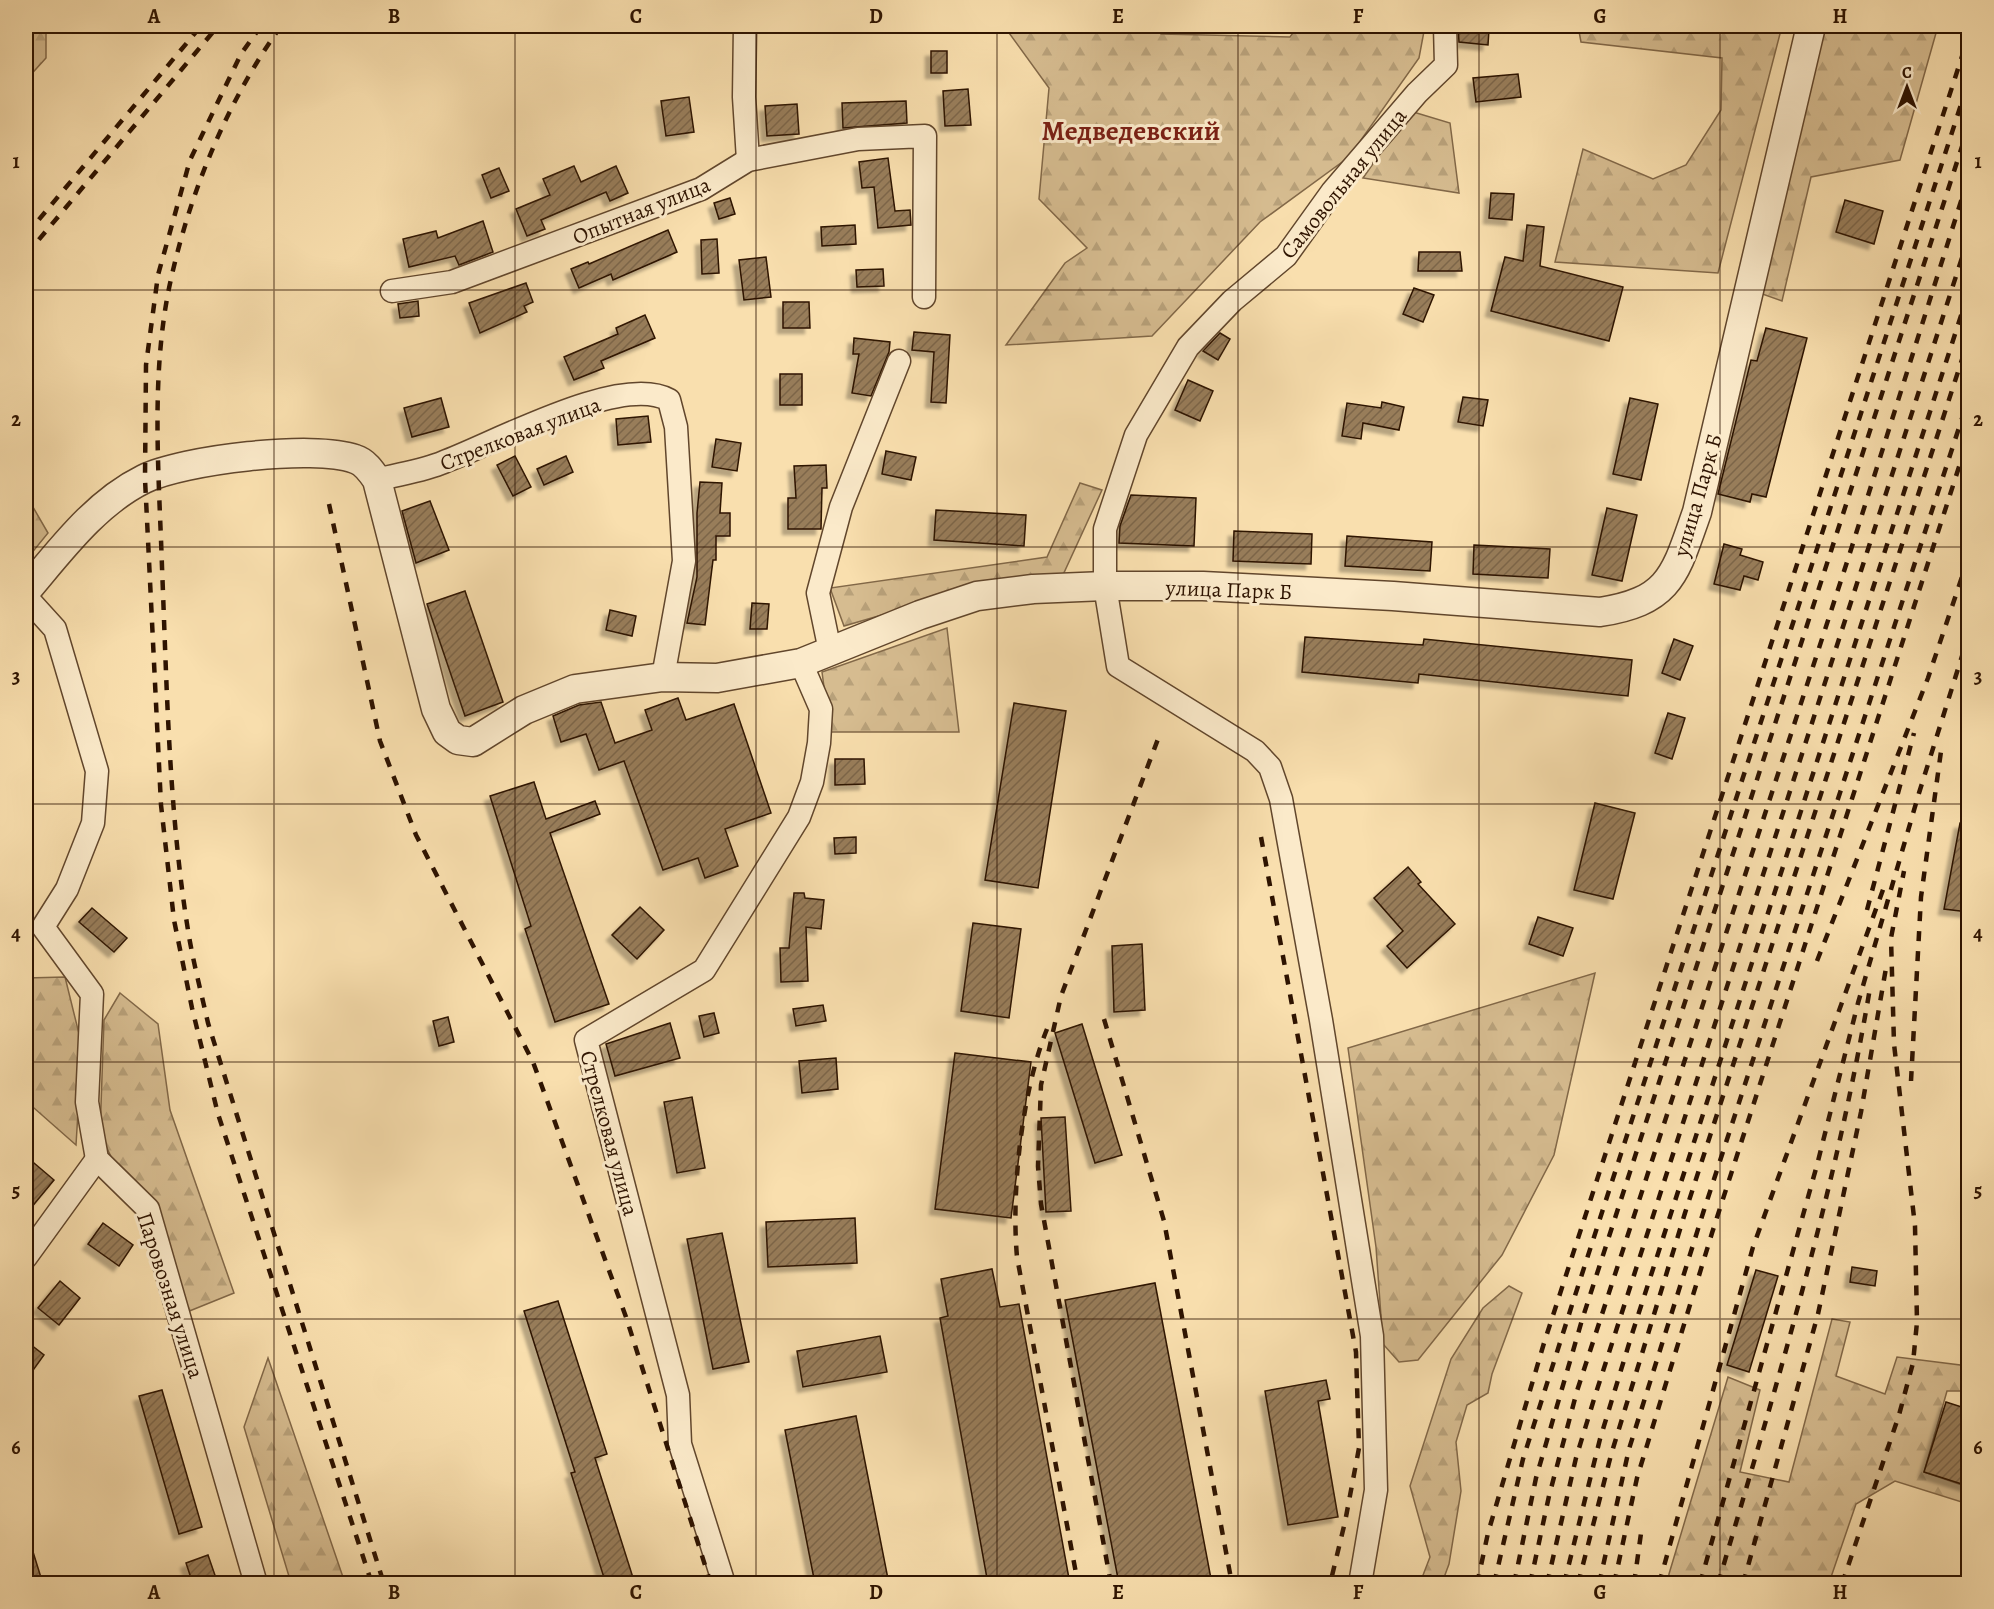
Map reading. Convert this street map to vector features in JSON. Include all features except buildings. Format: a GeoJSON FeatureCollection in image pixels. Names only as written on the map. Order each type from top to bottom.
{"type":"FeatureCollection","features":[{"type":"Feature","properties":{"kind":"street"},"geometry":{"type":"LineString","coordinates":[[744,26],[744,98],[748,160]]}},
{"type":"Feature","properties":{"kind":"street","name":"Самовольная улица"},"geometry":{"type":"LineString","coordinates":[[1359,1584],[1376,1490],[1372,1336],[1321,1020],[1281,799],[1270,767],[1255,751],[1118,666],[1105,586],[1105,529],[1136,435],[1188,347],[1232,301],[1286,256],[1332,192],[1417,93],[1446,65],[1445,26]]}},
{"type":"Feature","properties":{"kind":"street","name":"улица Парк Б"},"geometry":{"type":"LineString","coordinates":[[1105,586],[1203,586],[1393,596],[1600,612],[1627,607],[1654,596],[1668,580],[1681,559],[1697,512],[1811,26]]}},
{"type":"Feature","properties":{"kind":"street","name":"Опытная улица"},"geometry":{"type":"LineString","coordinates":[[392,291],[452,282],[701,189],[748,160],[858,139],[925,136],[924,297]]}},
{"type":"Feature","properties":{"kind":"street"},"geometry":{"type":"LineString","coordinates":[[830,651],[818,593],[841,507],[899,361]]}},
{"type":"Feature","properties":{"kind":"street","name":"Стрелковая улица"},"geometry":{"type":"LineString","coordinates":[[377,480],[442,464],[588,402],[648,393],[669,400],[676,427],[684,561],[663,678]]}},
{"type":"Feature","properties":{"kind":"street"},"geometry":{"type":"LineString","coordinates":[[26,591],[79,530],[145,478],[203,464],[260,455],[327,455],[354,459],[365,464],[377,480],[436,709],[447,732],[459,740],[473,742],[524,710],[575,689],[663,678],[717,678],[801,663],[920,615],[977,596],[1033,589],[1105,586]]}},
{"type":"Feature","properties":{"kind":"street"},"geometry":{"type":"LineString","coordinates":[[26,597],[55,629],[97,771],[93,823],[68,889],[34,929],[92,994],[87,1102],[97,1159],[26,1257]]}},
{"type":"Feature","properties":{"kind":"street","name":"Стрелковая улица"},"geometry":{"type":"LineString","coordinates":[[724,1584],[680,1444],[678,1395],[586,1040],[704,970],[799,817],[812,782],[819,743],[820,709],[801,663]]}},
{"type":"Feature","properties":{"kind":"street","name":"Паровозная улица"},"geometry":{"type":"LineString","coordinates":[[97,1159],[148,1209],[256,1584]]}},
{"type":"Feature","properties":{"kind":"green space"},"geometry":{"type":"Polygon","coordinates":[[[26,26],[57,26],[46,34],[46,58],[26,80],[26,26]]]}},
{"type":"Feature","properties":{"kind":"green space"},"geometry":{"type":"Polygon","coordinates":[[[1004,26],[1150,26],[1161,34],[1290,37],[1298,26],[1425,26],[1419,58],[1349,157],[1260,222],[1152,336],[1006,345],[1065,263],[1087,248],[1039,199],[1049,88],[1004,26]]]}},
{"type":"Feature","properties":{"kind":"green space"},"geometry":{"type":"Polygon","coordinates":[[[1578,26],[1782,26],[1718,273],[1555,262],[1583,149],[1653,179],[1686,165],[1721,110],[1722,58],[1581,42],[1578,26]]]}},
{"type":"Feature","properties":{"kind":"green space"},"geometry":{"type":"Polygon","coordinates":[[[1815,26],[1938,26],[1900,160],[1811,177],[1782,301],[1754,291],[1815,26]]]}},
{"type":"Feature","properties":{"kind":"green space"},"geometry":{"type":"Polygon","coordinates":[[[1410,111],[1450,123],[1459,193],[1363,178],[1410,111]]]}},
{"type":"Feature","properties":{"kind":"green space"},"geometry":{"type":"Polygon","coordinates":[[[1080,483],[1102,490],[1062,577],[961,592],[844,626],[830,588],[1047,557],[1080,483]]]}},
{"type":"Feature","properties":{"kind":"green space"},"geometry":{"type":"Polygon","coordinates":[[[26,495],[48,533],[26,560],[26,495]]]}},
{"type":"Feature","properties":{"kind":"green space"},"geometry":{"type":"Polygon","coordinates":[[[947,628],[959,732],[830,732],[822,672],[947,628]]]}},
{"type":"Feature","properties":{"kind":"green space"},"geometry":{"type":"Polygon","coordinates":[[[1595,973],[1554,1155],[1502,1255],[1418,1360],[1399,1362],[1383,1344],[1376,1247],[1348,1048],[1595,973]]]}},
{"type":"Feature","properties":{"kind":"green space"},"geometry":{"type":"Polygon","coordinates":[[[65,977],[82,1046],[76,1145],[26,1101],[26,978],[65,977]]]}},
{"type":"Feature","properties":{"kind":"green space"},"geometry":{"type":"Polygon","coordinates":[[[120,993],[158,1024],[170,1110],[234,1293],[187,1312],[100,1134],[104,1020],[120,993]]]}},
{"type":"Feature","properties":{"kind":"green space"},"geometry":{"type":"Polygon","coordinates":[[[1509,1286],[1522,1293],[1492,1374],[1488,1393],[1467,1405],[1456,1442],[1461,1491],[1449,1564],[1442,1583],[1420,1583],[1430,1557],[1410,1486],[1451,1359],[1483,1308],[1509,1286]]]}},
{"type":"Feature","properties":{"kind":"green space"},"geometry":{"type":"Polygon","coordinates":[[[1832,1319],[1850,1322],[1836,1376],[1885,1394],[1897,1357],[1968,1366],[1968,1391],[1947,1391],[1924,1472],[1968,1487],[1968,1504],[1895,1481],[1856,1504],[1829,1583],[1668,1584],[1669,1574],[1728,1377],[1760,1390],[1740,1472],[1789,1482],[1832,1319]]]}},
{"type":"Feature","properties":{"kind":"green space"},"geometry":{"type":"Polygon","coordinates":[[[268,1358],[345,1583],[291,1583],[244,1427],[268,1358]]]}},
{"type":"Feature","properties":{"kind":"waterway"},"geometry":{"type":"LineString","coordinates":[[26,33],[36,26]]}},
{"type":"Feature","properties":{"kind":"railway"},"geometry":{"type":"LineString","coordinates":[[26,235],[201,26]]}},
{"type":"Feature","properties":{"kind":"railway"},"geometry":{"type":"LineString","coordinates":[[26,255],[218,26]]}},
{"type":"Feature","properties":{"kind":"railway"},"geometry":{"type":"LineString","coordinates":[[261,26],[241,54],[190,160],[158,275],[146,365],[145,479],[161,805],[174,920],[192,1008],[218,1114],[372,1584]]}},
{"type":"Feature","properties":{"kind":"railway"},"geometry":{"type":"LineString","coordinates":[[281,26],[244,84],[214,146],[179,245],[164,314],[158,386],[159,495],[173,803],[183,896],[192,952],[208,1023],[384,1584]]}},
{"type":"Feature","properties":{"kind":"railway"},"geometry":{"type":"LineString","coordinates":[[1477,1584],[1488,1533],[1544,1343],[1968,38]]}},
{"type":"Feature","properties":{"kind":"railway"},"geometry":{"type":"LineString","coordinates":[[1494,1584],[1523,1459],[1968,83]]}},
{"type":"Feature","properties":{"kind":"railway"},"geometry":{"type":"LineString","coordinates":[[1514,1584],[1536,1478],[1582,1320],[1968,128]]}},
{"type":"Feature","properties":{"kind":"railway"},"geometry":{"type":"LineString","coordinates":[[1530,1584],[1549,1496],[1577,1391],[1848,559],[1968,179]]}},
{"type":"Feature","properties":{"kind":"railway"},"geometry":{"type":"LineString","coordinates":[[1547,1584],[1576,1458],[1595,1396],[1968,239]]}},
{"type":"Feature","properties":{"kind":"railway"},"geometry":{"type":"LineString","coordinates":[[1564,1584],[1600,1439],[1632,1334],[1968,294]]}},
{"type":"Feature","properties":{"kind":"railway"},"geometry":{"type":"LineString","coordinates":[[1578,1584],[1611,1455],[1685,1213],[1968,341]]}},
{"type":"Feature","properties":{"kind":"railway"},"geometry":{"type":"LineString","coordinates":[[1599,1584],[1629,1449],[1704,1210],[1968,400]]}},
{"type":"Feature","properties":{"kind":"railway"},"geometry":{"type":"LineString","coordinates":[[1614,1584],[1637,1478],[1712,1233],[1968,439]]}},
{"type":"Feature","properties":{"kind":"railway"},"geometry":{"type":"LineString","coordinates":[[329,504],[380,741],[416,835],[533,1062],[626,1317],[711,1584]]}},
{"type":"Feature","properties":{"kind":"railway"},"geometry":{"type":"LineString","coordinates":[[1817,961],[1928,678],[1968,559]]}},
{"type":"Feature","properties":{"kind":"railway"},"geometry":{"type":"LineString","coordinates":[[1700,1584],[1817,1165],[1858,1003],[1919,793],[1968,637]]}},
{"type":"Feature","properties":{"kind":"railway"},"geometry":{"type":"LineString","coordinates":[[1867,910],[1914,733]]}},
{"type":"Feature","properties":{"kind":"railway"},"geometry":{"type":"LineString","coordinates":[[1111,1584],[1041,1204],[1038,1166],[1041,1085],[1061,996],[1158,739]]}},
{"type":"Feature","properties":{"kind":"railway"},"geometry":{"type":"LineString","coordinates":[[1911,1081],[1921,897],[1942,744]]}},
{"type":"Feature","properties":{"kind":"railway"},"geometry":{"type":"LineString","coordinates":[[1261,837],[1356,1352],[1359,1448],[1330,1584]]}},
{"type":"Feature","properties":{"kind":"railway"},"geometry":{"type":"LineString","coordinates":[[1842,1584],[1899,1415],[1913,1363],[1917,1322],[1915,1226],[1894,1044],[1891,938],[1904,871]]}},
{"type":"Feature","properties":{"kind":"railway"},"geometry":{"type":"LineString","coordinates":[[1659,1584],[1753,1247],[1884,887]]}},
{"type":"Feature","properties":{"kind":"railway"},"geometry":{"type":"LineString","coordinates":[[1743,1584],[1818,1314],[1861,1112],[1886,968]]}},
{"type":"Feature","properties":{"kind":"railway"},"geometry":{"type":"LineString","coordinates":[[1718,1584],[1803,1288],[1840,1139],[1870,988]]}},
{"type":"Feature","properties":{"kind":"railway"},"geometry":{"type":"LineString","coordinates":[[1104,1019],[1164,1221],[1232,1584]]}},
{"type":"Feature","properties":{"kind":"railway"},"geometry":{"type":"LineString","coordinates":[[1047,1029],[1031,1081],[1020,1141],[1016,1202],[1017,1257],[1078,1584]]}},
{"type":"Feature","properties":{"kind":"railway"},"geometry":{"type":"LineString","coordinates":[[1634,1584],[1642,1526]]}},
{"type":"Feature","properties":{"kind":"district","name":"Медведевский"},"geometry":{"type":"Point","coordinates":[1131,130]}}]}
